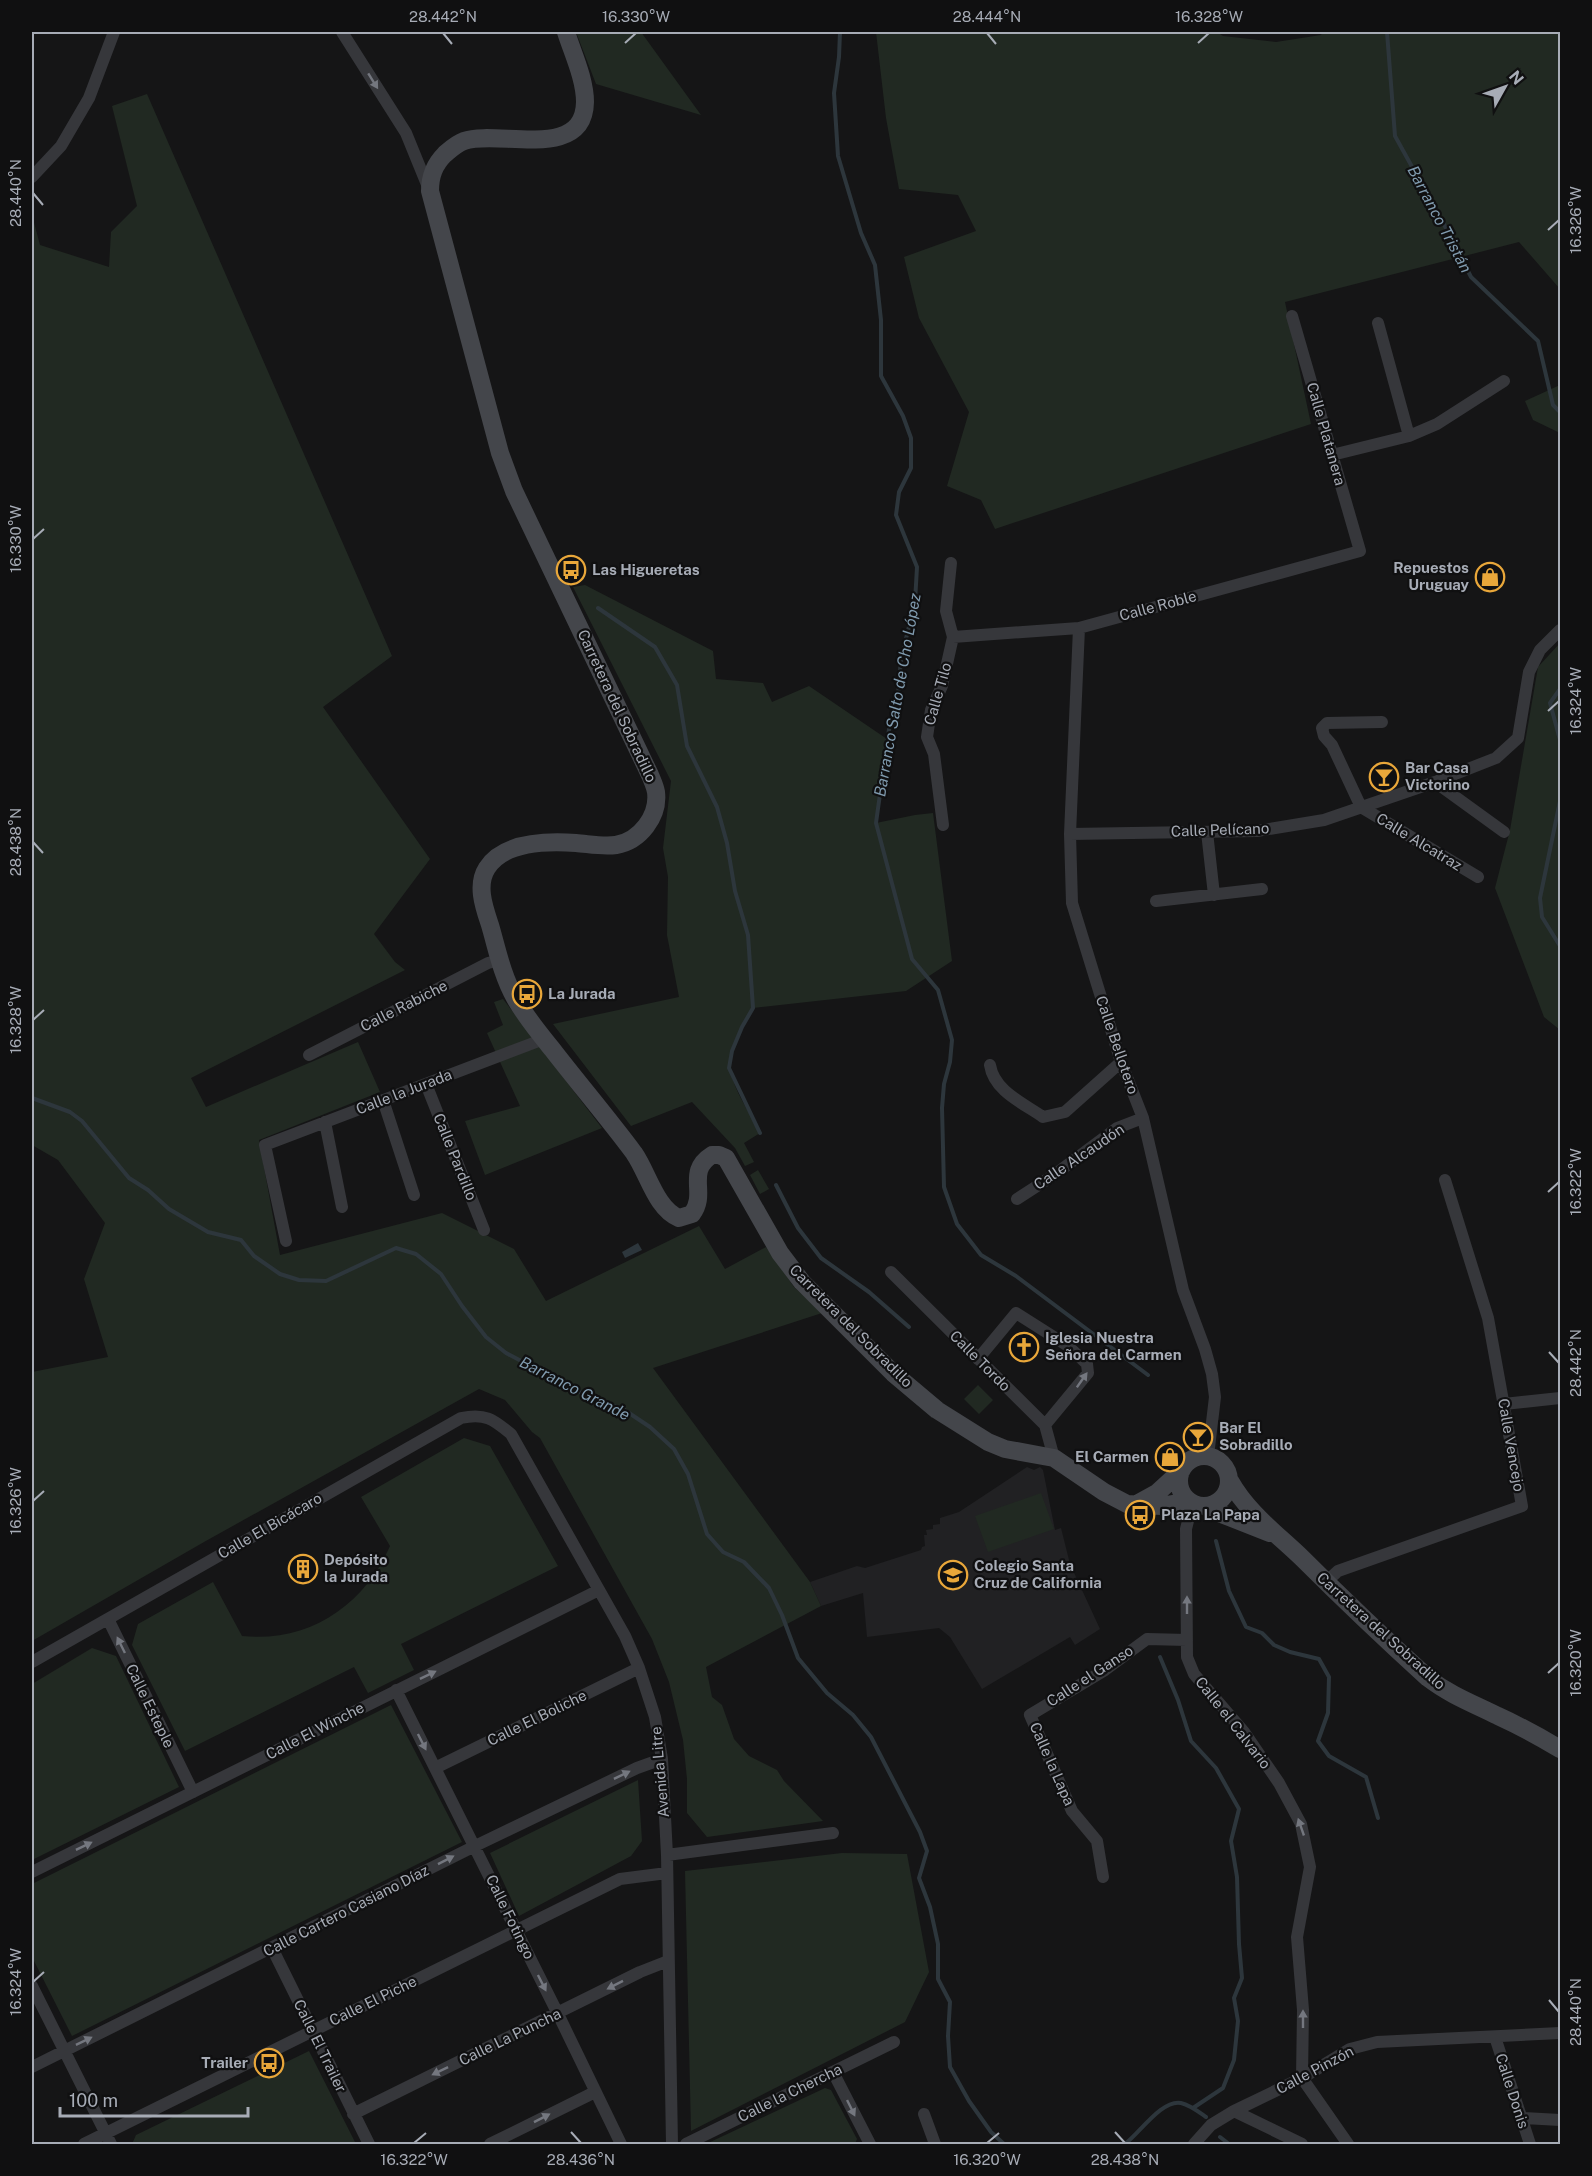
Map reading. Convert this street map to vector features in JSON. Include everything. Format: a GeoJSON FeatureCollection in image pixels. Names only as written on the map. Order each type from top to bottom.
{"type":"FeatureCollection","features":[{"type":"Feature","properties":{"kind":"main road","name":"Carretera del Sobradillo"},"geometry":{"type":"LineString","coordinates":[[566,32],[585,90],[582,117],[576,125],[561,137],[551,139],[533,141],[485,138],[464,141],[452,147],[437,163],[430,181],[430,191],[500,453],[514,491],[560,582],[656,790],[654,814],[648,824],[632,840],[615,845],[574,843],[527,845],[497,857],[487,868],[483,879],[482,899],[500,960],[515,999],[544,1040],[634,1153],[665,1211],[679,1218],[692,1214],[698,1202],[699,1165],[712,1155],[726,1158],[780,1253],[802,1282],[893,1373],[937,1410],[988,1442],[1005,1449],[1054,1458],[1117,1500],[1127,1504],[1161,1506],[1197,1504],[1273,1534]]}},
{"type":"Feature","properties":{"kind":"main road"},"geometry":{"type":"LineString","coordinates":[[1136,1504],[1157,1493],[1189,1461],[1199,1456],[1217,1459],[1224,1465],[1229,1473],[1230,1481],[1225,1497],[1219,1502],[1197,1504],[1180,1489],[1181,1471]]}},
{"type":"Feature","properties":{"kind":"main road","name":"Carretera del Sobradillo"},"geometry":{"type":"LineString","coordinates":[[1230,1481],[1247,1507],[1273,1534],[1398,1651],[1445,1691],[1519,1726],[1560,1749]]}},
{"type":"Feature","properties":{"kind":"street"},"geometry":{"type":"LineString","coordinates":[[32,177],[61,146],[89,98],[114,32]]}},
{"type":"Feature","properties":{"kind":"street"},"geometry":{"type":"LineString","coordinates":[[342,32],[406,134],[430,191]]}},
{"type":"Feature","properties":{"kind":"street","name":"Calle Platanera"},"geometry":{"type":"LineString","coordinates":[[1292,316],[1360,551]]}},
{"type":"Feature","properties":{"kind":"street"},"geometry":{"type":"LineString","coordinates":[[1378,323],[1409,436]]}},
{"type":"Feature","properties":{"kind":"street"},"geometry":{"type":"LineString","coordinates":[[1332,455],[1409,436],[1437,424],[1504,381]]}},
{"type":"Feature","properties":{"kind":"street","name":"Calle Roble"},"geometry":{"type":"LineString","coordinates":[[952,637],[1079,628],[1360,551]]}},
{"type":"Feature","properties":{"kind":"street","name":"Calle Tilo"},"geometry":{"type":"LineString","coordinates":[[943,825],[934,754],[927,736],[931,710],[942,687],[952,637],[946,612],[951,563]]}},
{"type":"Feature","properties":{"kind":"street","name":"Calle Bellotero"},"geometry":{"type":"LineString","coordinates":[[1079,628],[1070,834],[1072,903],[1121,1062],[1143,1118],[1183,1290],[1212,1374],[1215,1397],[1208,1456]]}},
{"type":"Feature","properties":{"kind":"street","name":"Calle Pelícano"},"geometry":{"type":"LineString","coordinates":[[1070,834],[1257,831],[1324,820],[1435,782],[1496,758],[1518,738],[1529,672],[1539,650],[1560,630]]}},
{"type":"Feature","properties":{"kind":"street"},"geometry":{"type":"LineString","coordinates":[[1361,807],[1322,728],[1327,723],[1382,722]]}},
{"type":"Feature","properties":{"kind":"street"},"geometry":{"type":"LineString","coordinates":[[1435,782],[1504,832]]}},
{"type":"Feature","properties":{"kind":"street","name":"Calle Alcatraz"},"geometry":{"type":"LineString","coordinates":[[1361,807],[1478,877]]}},
{"type":"Feature","properties":{"kind":"street"},"geometry":{"type":"LineString","coordinates":[[1207,831],[1214,895]]}},
{"type":"Feature","properties":{"kind":"street"},"geometry":{"type":"LineString","coordinates":[[1156,901],[1262,889]]}},
{"type":"Feature","properties":{"kind":"street","name":"Calle Rabiche"},"geometry":{"type":"LineString","coordinates":[[309,1055],[488,963],[500,960]]}},
{"type":"Feature","properties":{"kind":"street","name":"Calle la Jurada"},"geometry":{"type":"LineString","coordinates":[[286,1241],[265,1144],[544,1040]]}},
{"type":"Feature","properties":{"kind":"street"},"geometry":{"type":"LineString","coordinates":[[990,1065],[992,1076],[999,1087],[1043,1117],[1065,1112],[1121,1062]]}},
{"type":"Feature","properties":{"kind":"street","name":"Calle Pardillo"},"geometry":{"type":"LineString","coordinates":[[426,1084],[484,1230]]}},
{"type":"Feature","properties":{"kind":"street"},"geometry":{"type":"LineString","coordinates":[[383,1100],[414,1195]]}},
{"type":"Feature","properties":{"kind":"street","name":"Calle Alcaudón"},"geometry":{"type":"LineString","coordinates":[[1017,1199],[1054,1175],[1117,1128],[1143,1118]]}},
{"type":"Feature","properties":{"kind":"street"},"geometry":{"type":"LineString","coordinates":[[325,1122],[342,1207]]}},
{"type":"Feature","properties":{"kind":"street","name":"Calle Vencejo"},"geometry":{"type":"LineString","coordinates":[[1326,1582],[1338,1571],[1522,1506],[1488,1318],[1445,1180]]}},
{"type":"Feature","properties":{"kind":"street","name":"Calle Tordo"},"geometry":{"type":"LineString","coordinates":[[891,1272],[1045,1425]]}},
{"type":"Feature","properties":{"kind":"street"},"geometry":{"type":"LineString","coordinates":[[978,1359],[1016,1313],[1068,1346],[1087,1365],[1088,1373],[1045,1425],[1054,1458]]}},
{"type":"Feature","properties":{"kind":"street"},"geometry":{"type":"LineString","coordinates":[[1504,1404],[1560,1398]]}},
{"type":"Feature","properties":{"kind":"street","name":"Calle El Bicácaro"},"geometry":{"type":"LineString","coordinates":[[32,1662],[461,1418],[475,1415],[494,1419],[511,1434]]}},
{"type":"Feature","properties":{"kind":"street","name":"Avenida Litre"},"geometry":{"type":"LineString","coordinates":[[511,1434],[625,1636],[639,1668],[655,1717],[662,1759],[667,1855],[672,2145]]}},
{"type":"Feature","properties":{"kind":"street","name":"Calle el Calvario"},"geometry":{"type":"LineString","coordinates":[[1197,1504],[1186,1529],[1187,1657],[1194,1674],[1244,1732],[1279,1783],[1301,1824],[1310,1867],[1297,1937],[1303,2010],[1302,2078]]}},
{"type":"Feature","properties":{"kind":"street","name":"Calle El Winche"},"geometry":{"type":"LineString","coordinates":[[32,1872],[599,1590]]}},
{"type":"Feature","properties":{"kind":"street","name":"Calle Esteple"},"geometry":{"type":"LineString","coordinates":[[108,1619],[193,1792]]}},
{"type":"Feature","properties":{"kind":"street","name":"Calle el Ganso"},"geometry":{"type":"LineString","coordinates":[[1030,1715],[1105,1670],[1147,1639],[1187,1640]]}},
{"type":"Feature","properties":{"kind":"street","name":"Calle El Boliche"},"geometry":{"type":"LineString","coordinates":[[435,1768],[639,1668]]}},
{"type":"Feature","properties":{"kind":"street","name":"Calle Fotingo"},"geometry":{"type":"LineString","coordinates":[[396,1690],[621,2145]]}},
{"type":"Feature","properties":{"kind":"street","name":"Calle la Lapa"},"geometry":{"type":"LineString","coordinates":[[1030,1715],[1072,1811],[1097,1841],[1103,1877]]}},
{"type":"Feature","properties":{"kind":"street","name":"Calle Cartero Casiano Díaz"},"geometry":{"type":"LineString","coordinates":[[32,2067],[475,1846],[638,1767],[662,1759]]}},
{"type":"Feature","properties":{"kind":"street"},"geometry":{"type":"LineString","coordinates":[[667,1855],[833,1833]]}},
{"type":"Feature","properties":{"kind":"street","name":"Calle El Piche"},"geometry":{"type":"LineString","coordinates":[[84,2145],[108,2139],[313,2031],[620,1879],[666,1873]]}},
{"type":"Feature","properties":{"kind":"street","name":"Calle El Trailer"},"geometry":{"type":"LineString","coordinates":[[272,1948],[369,2145]]}},
{"type":"Feature","properties":{"kind":"street","name":"Calle La Puncha"},"geometry":{"type":"LineString","coordinates":[[353,2114],[640,1972],[668,1961]]}},
{"type":"Feature","properties":{"kind":"street"},"geometry":{"type":"LineString","coordinates":[[32,1986],[108,2139]]}},
{"type":"Feature","properties":{"kind":"street","name":"Calle Pinzón"},"geometry":{"type":"LineString","coordinates":[[1194,2145],[1211,2125],[1234,2111],[1302,2078],[1350,2049],[1377,2042],[1560,2033]]}},
{"type":"Feature","properties":{"kind":"street","name":"Calle Donis"},"geometry":{"type":"LineString","coordinates":[[1495,2037],[1530,2145]]}},
{"type":"Feature","properties":{"kind":"street","name":"Calle la Chercha"},"geometry":{"type":"LineString","coordinates":[[686,2145],[894,2042]]}},
{"type":"Feature","properties":{"kind":"street"},"geometry":{"type":"LineString","coordinates":[[833,2072],[870,2145]]}},
{"type":"Feature","properties":{"kind":"street"},"geometry":{"type":"LineString","coordinates":[[1302,2078],[1348,2145]]}},
{"type":"Feature","properties":{"kind":"street"},"geometry":{"type":"LineString","coordinates":[[490,2145],[595,2092]]}},
{"type":"Feature","properties":{"kind":"street"},"geometry":{"type":"LineString","coordinates":[[1234,2111],[1302,2145]]}},
{"type":"Feature","properties":{"kind":"street"},"geometry":{"type":"LineString","coordinates":[[924,2114],[935,2145]]}},
{"type":"Feature","properties":{"kind":"street"},"geometry":{"type":"LineString","coordinates":[[1522,2118],[1560,2120]]}},
{"type":"Feature","properties":{"kind":"shaded area"},"geometry":{"type":"Polygon","coordinates":[[[576,32],[641,32],[701,115],[596,84],[576,32]]]}},
{"type":"Feature","properties":{"kind":"shaded area"},"geometry":{"type":"Polygon","coordinates":[[[876,32],[1217,32],[1223,36],[1276,42],[1321,35],[1323,32],[1560,32],[1560,289],[1519,242],[1285,302],[1311,424],[995,529],[981,500],[947,486],[969,412],[919,318],[904,257],[976,231],[958,195],[899,189],[886,118],[876,32]]]}},
{"type":"Feature","properties":{"kind":"shaded area"},"geometry":{"type":"Polygon","coordinates":[[[147,94],[392,656],[323,707],[430,859],[374,934],[395,962],[405,970],[191,1078],[206,1107],[358,1042],[380,1092],[259,1140],[280,1255],[442,1213],[514,1249],[546,1301],[699,1226],[725,1269],[766,1247],[794,1287],[822,1313],[653,1368],[810,1582],[821,1606],[706,1667],[712,1697],[722,1705],[734,1739],[749,1756],[777,1770],[784,1781],[823,1821],[707,1837],[687,1813],[687,1779],[683,1740],[669,1682],[652,1639],[540,1438],[532,1432],[505,1400],[479,1389],[32,1641],[32,1372],[108,1357],[84,1279],[105,1223],[58,1160],[32,1145],[32,215],[40,245],[109,267],[111,232],[137,206],[112,106],[147,94]]]}},
{"type":"Feature","properties":{"kind":"shaded area"},"geometry":{"type":"Polygon","coordinates":[[[1560,385],[1560,433],[1533,420],[1525,401],[1560,385]]]}},
{"type":"Feature","properties":{"kind":"shaded area"},"geometry":{"type":"Polygon","coordinates":[[[585,585],[713,651],[716,679],[763,683],[772,702],[809,686],[887,739],[876,823],[933,813],[952,961],[906,991],[753,1008],[736,1037],[729,1062],[735,1085],[760,1133],[744,1143],[754,1162],[745,1166],[735,1148],[692,1102],[631,1126],[553,1024],[679,997],[667,935],[668,877],[663,848],[671,781],[573,587],[585,585]]]}},
{"type":"Feature","properties":{"kind":"shaded area"},"geometry":{"type":"Polygon","coordinates":[[[1560,643],[1560,1030],[1544,1017],[1495,888],[1510,830],[1538,667],[1560,643]]]}},
{"type":"Feature","properties":{"kind":"shaded area"},"geometry":{"type":"Polygon","coordinates":[[[503,999],[602,1128],[485,1175],[465,1121],[520,1106],[487,1033],[503,1025],[494,1002],[503,999]]]}},
{"type":"Feature","properties":{"kind":"shaded area"},"geometry":{"type":"Polygon","coordinates":[[[758,1170],[769,1189],[760,1194],[750,1175],[758,1170]]]}},
{"type":"Feature","properties":{"kind":"shaded area"},"geometry":{"type":"Polygon","coordinates":[[[638,1243],[642,1250],[625,1258],[622,1252],[638,1243]]]}},
{"type":"Feature","properties":{"kind":"shaded area"},"geometry":{"type":"Polygon","coordinates":[[[978,1385],[993,1400],[979,1414],[964,1399],[978,1385]]]}},
{"type":"Feature","properties":{"kind":"shaded area"},"geometry":{"type":"Polygon","coordinates":[[[464,1438],[490,1446],[558,1566],[401,1644],[414,1670],[368,1693],[354,1667],[185,1751],[132,1645],[138,1624],[213,1582],[242,1636],[266,1637],[289,1633],[331,1616],[349,1603],[365,1586],[379,1567],[390,1546],[361,1497],[464,1438]]]}},
{"type":"Feature","properties":{"kind":"shaded area","name":"Colegio Santa Cruz de California"},"geometry":{"type":"Polygon","coordinates":[[[1027,1467],[1034,1470],[1040,1467],[1043,1470],[1055,1530],[1061,1528],[1070,1564],[1100,1629],[1075,1645],[1070,1637],[982,1689],[950,1637],[939,1628],[867,1637],[863,1593],[821,1606],[810,1582],[857,1566],[865,1568],[921,1550],[925,1546],[926,1530],[933,1529],[933,1525],[940,1524],[940,1518],[959,1512],[1027,1467]]]}},
{"type":"Feature","properties":{"kind":"shaded area"},"geometry":{"type":"Polygon","coordinates":[[[1041,1493],[1054,1529],[988,1552],[975,1516],[1041,1493]]]}},
{"type":"Feature","properties":{"kind":"shaded area"},"geometry":{"type":"Polygon","coordinates":[[[92,1648],[116,1656],[179,1787],[32,1860],[32,1684],[92,1648]]]}},
{"type":"Feature","properties":{"kind":"shaded area"},"geometry":{"type":"Polygon","coordinates":[[[391,1705],[462,1842],[72,2036],[32,1957],[32,1884],[391,1705]]]}},
{"type":"Feature","properties":{"kind":"shaded area"},"geometry":{"type":"Polygon","coordinates":[[[638,1780],[642,1841],[631,1856],[519,1916],[490,1853],[638,1780]]]}},
{"type":"Feature","properties":{"kind":"shaded area"},"geometry":{"type":"Polygon","coordinates":[[[842,1853],[907,1854],[929,1972],[905,2022],[691,2131],[685,1871],[842,1853]]]}},
{"type":"Feature","properties":{"kind":"shaded area"},"geometry":{"type":"Polygon","coordinates":[[[309,2051],[356,2144],[132,2144],[136,2135],[309,2051]]]}},
{"type":"Feature","properties":{"kind":"shaded area"},"geometry":{"type":"Polygon","coordinates":[[[825,2088],[831,2090],[857,2139],[855,2144],[706,2144],[825,2088]]]}},
{"type":"Feature","properties":{"kind":"waterway","name":"Barranco Salto de Cho López"},"geometry":{"type":"LineString","coordinates":[[840,32],[834,93],[838,156],[861,233],[875,265],[881,320],[881,376],[903,416],[911,438],[911,468],[899,492],[896,515],[917,567],[915,602],[901,659],[898,695],[890,722],[876,823],[912,959],[938,990],[952,1040],[942,1108],[944,1187],[957,1224],[981,1255],[1016,1276],[1148,1375]]}},
{"type":"Feature","properties":{"kind":"waterway","name":"Barranco Tristán"},"geometry":{"type":"LineString","coordinates":[[1387,32],[1395,136],[1471,277],[1538,341],[1553,405],[1560,412]]}},
{"type":"Feature","properties":{"kind":"waterway"},"geometry":{"type":"LineString","coordinates":[[598,608],[655,647],[677,685],[687,746],[717,807],[727,843],[735,891],[748,935],[753,1008],[732,1051],[729,1068],[760,1133]]}},
{"type":"Feature","properties":{"kind":"waterway","name":"Barranco Tristán"},"geometry":{"type":"LineString","coordinates":[[1560,689],[1550,703],[1560,740]]}},
{"type":"Feature","properties":{"kind":"waterway","name":"Barranco Tristán"},"geometry":{"type":"LineString","coordinates":[[1560,801],[1540,898],[1542,917],[1560,946]]}},
{"type":"Feature","properties":{"kind":"waterway","name":"Barranco Grande"},"geometry":{"type":"LineString","coordinates":[[32,1098],[70,1112],[82,1121],[129,1178],[148,1190],[169,1209],[208,1232],[241,1240],[254,1256],[280,1274],[299,1280],[326,1281],[396,1248],[416,1254],[441,1274],[486,1337],[506,1353],[593,1399],[623,1409],[650,1427],[674,1449],[688,1474],[707,1534],[723,1552],[744,1562],[769,1588],[798,1658],[827,1693],[853,1715],[871,1737],[920,1832],[927,1851],[919,1878],[930,1907],[938,1944],[938,1979],[950,2002],[948,2036],[950,2067],[969,2101],[991,2132],[1004,2144]]}},
{"type":"Feature","properties":{"kind":"waterway"},"geometry":{"type":"LineString","coordinates":[[776,1185],[798,1228],[821,1258],[869,1292],[909,1327]]}},
{"type":"Feature","properties":{"kind":"waterway","name":"Barranco Salto de Cho López"},"geometry":{"type":"LineString","coordinates":[[1216,1541],[1229,1591],[1246,1627],[1262,1633],[1274,1645],[1290,1652],[1319,1659],[1329,1677],[1328,1713],[1318,1741],[1329,1756],[1366,1777],[1378,1818]]}},
{"type":"Feature","properties":{"kind":"waterway"},"geometry":{"type":"LineString","coordinates":[[1160,1657],[1178,1700],[1191,1741],[1216,1768],[1239,1809],[1231,1841],[1237,1877],[1242,1978],[1234,1998],[1238,2021],[1234,2060],[1223,2088],[1193,2108]]}},
{"type":"Feature","properties":{"kind":"waterway","name":"Barranco Grande"},"geometry":{"type":"LineString","coordinates":[[1125,2144],[1151,2118],[1166,2106],[1174,2103],[1188,2105],[1206,2117]]}},
{"type":"Feature","properties":{"kind":"waterway","name":"Barranco Grande"},"geometry":{"type":"LineString","coordinates":[[1220,2137],[1229,2144]]}},
{"type":"Feature","properties":{"kind":"place","name":"Las Higueretas"},"geometry":{"type":"Point","coordinates":[571,570]}},
{"type":"Feature","properties":{"kind":"place","name":"Repuestos Uruguay"},"geometry":{"type":"Point","coordinates":[1490,577]}},
{"type":"Feature","properties":{"kind":"place","name":"Bar Casa Victorino"},"geometry":{"type":"Point","coordinates":[1384,777]}},
{"type":"Feature","properties":{"kind":"place","name":"La Jurada"},"geometry":{"type":"Point","coordinates":[527,994]}},
{"type":"Feature","properties":{"kind":"place","name":"Iglesia Nuestra Señora del Carmen"},"geometry":{"type":"Point","coordinates":[1024,1347]}},
{"type":"Feature","properties":{"kind":"place","name":"Bar El Sobradillo"},"geometry":{"type":"Point","coordinates":[1198,1437]}},
{"type":"Feature","properties":{"kind":"place","name":"El Carmen"},"geometry":{"type":"Point","coordinates":[1170,1457]}},
{"type":"Feature","properties":{"kind":"place","name":"Plaza La Papa"},"geometry":{"type":"Point","coordinates":[1140,1515]}},
{"type":"Feature","properties":{"kind":"place","name":"Depósito la Jurada"},"geometry":{"type":"Point","coordinates":[303,1569]}},
{"type":"Feature","properties":{"kind":"place","name":"Colegio Santa Cruz de California"},"geometry":{"type":"Point","coordinates":[953,1575]}},
{"type":"Feature","properties":{"kind":"place","name":"Trailer"},"geometry":{"type":"Point","coordinates":[269,2063]}}]}
